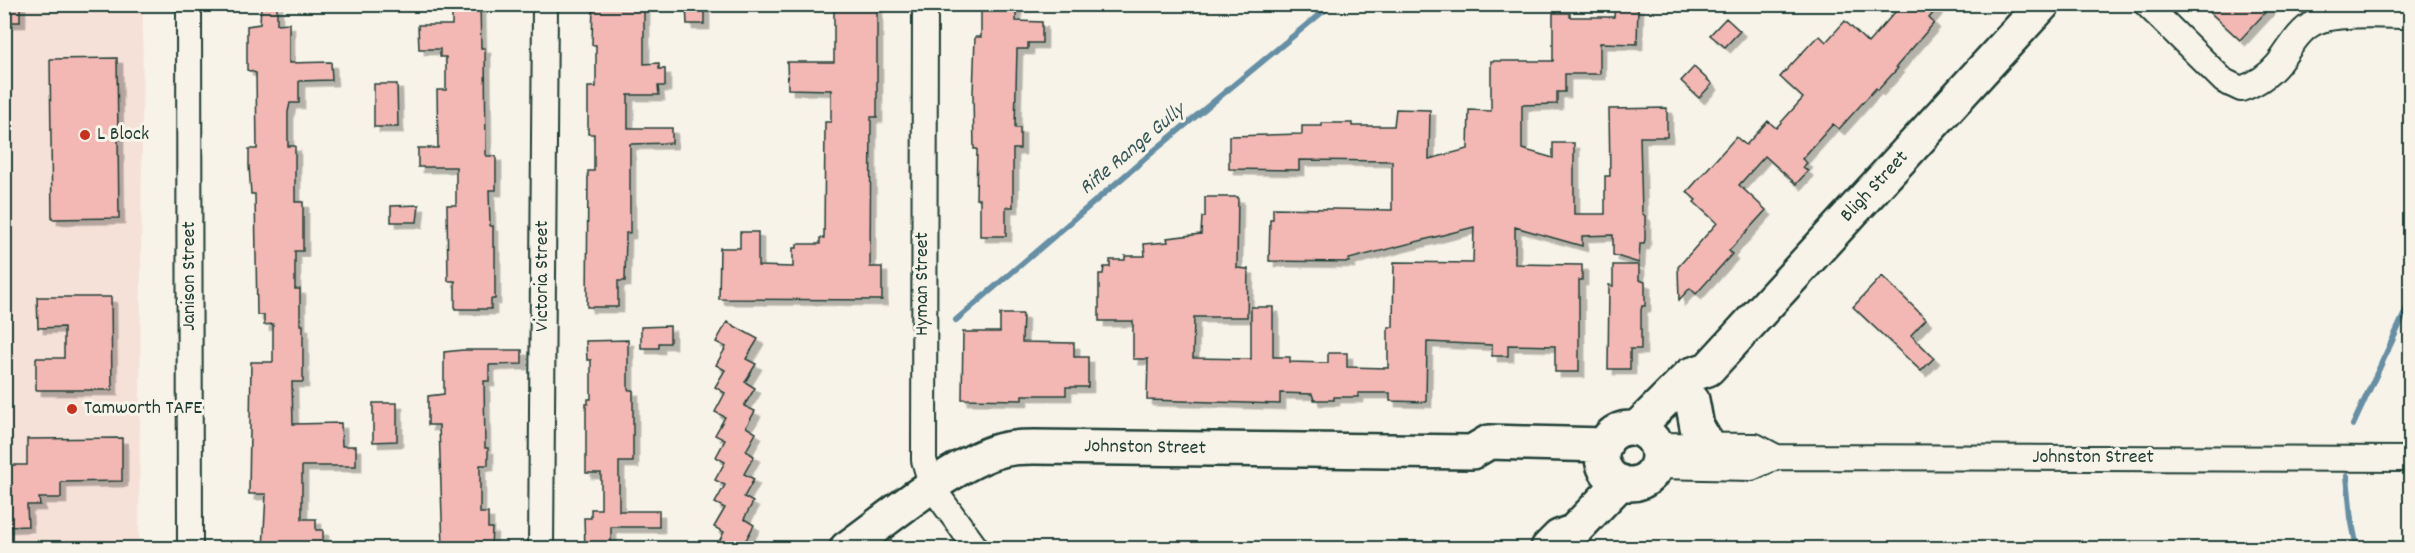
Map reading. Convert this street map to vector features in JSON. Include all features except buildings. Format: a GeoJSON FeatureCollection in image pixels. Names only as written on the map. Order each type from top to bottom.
{"type":"FeatureCollection","features":[{"type":"Feature","properties":{"kind":"street","name":"Janison Street"},"geometry":{"type":"LineString","coordinates":[[189,4],[190,549]]}},
{"type":"Feature","properties":{"kind":"street","name":"Victoria Street"},"geometry":{"type":"LineString","coordinates":[[541,549],[545,4]]}},
{"type":"Feature","properties":{"kind":"street","name":"Hyman Street"},"geometry":{"type":"LineString","coordinates":[[925,4],[924,460],[932,487],[975,549]]}},
{"type":"Feature","properties":{"kind":"street","name":"Bligh Street"},"geometry":{"type":"LineString","coordinates":[[1650,445],[1690,375],[1708,369],[2043,4]]}},
{"type":"Feature","properties":{"kind":"street"},"geometry":{"type":"LineString","coordinates":[[2146,4],[2224,81],[2241,89],[2257,84],[2277,65],[2297,38],[2314,23],[2336,18],[2410,16]]}},
{"type":"Feature","properties":{"kind":"street","name":"Bligh Street"},"geometry":{"type":"LineString","coordinates":[[1650,445],[1706,385],[1708,369]]}},
{"type":"Feature","properties":{"kind":"street"},"geometry":{"type":"LineString","coordinates":[[1692,400],[1697,427],[1708,445]]}},
{"type":"Feature","properties":{"kind":"street"},"geometry":{"type":"LineString","coordinates":[[1553,543],[1559,520],[1609,464],[1614,433],[1628,428],[1650,445]]}},
{"type":"Feature","properties":{"kind":"street","name":"Johnston Street"},"geometry":{"type":"LineString","coordinates":[[847,549],[932,487],[977,459],[1004,449],[1019,447],[1472,452],[1489,462],[1609,464],[1638,482],[1646,479],[1650,445]]}},
{"type":"Feature","properties":{"kind":"street","name":"Johnston Street"},"geometry":{"type":"LineString","coordinates":[[1650,445],[1755,446],[1776,457]]}},
{"type":"Feature","properties":{"kind":"street","name":"Johnston Street"},"geometry":{"type":"LineString","coordinates":[[1650,445],[1751,468],[1776,457],[2410,459]]}},
{"type":"Feature","properties":{"kind":"shaded area","name":"Tamworth TAFE"},"geometry":{"type":"Polygon","coordinates":[[[4,5],[143,5],[139,548],[5,548],[4,5]]]}},
{"type":"Feature","properties":{"kind":"waterway","name":"Rifle Range Gully"},"geometry":{"type":"LineString","coordinates":[[956,320],[1155,150],[1332,4]]}},
{"type":"Feature","properties":{"kind":"waterway"},"geometry":{"type":"LineString","coordinates":[[2353,425],[2410,302]]}},
{"type":"Feature","properties":{"kind":"waterway"},"geometry":{"type":"LineString","coordinates":[[2347,476],[2351,518],[2357,548]]}},
{"type":"Feature","properties":{"kind":"place","name":"L Block"},"geometry":{"type":"Point","coordinates":[85,135]}},
{"type":"Feature","properties":{"kind":"place","name":"Tamworth TAFE"},"geometry":{"type":"Point","coordinates":[72,409]}}]}
